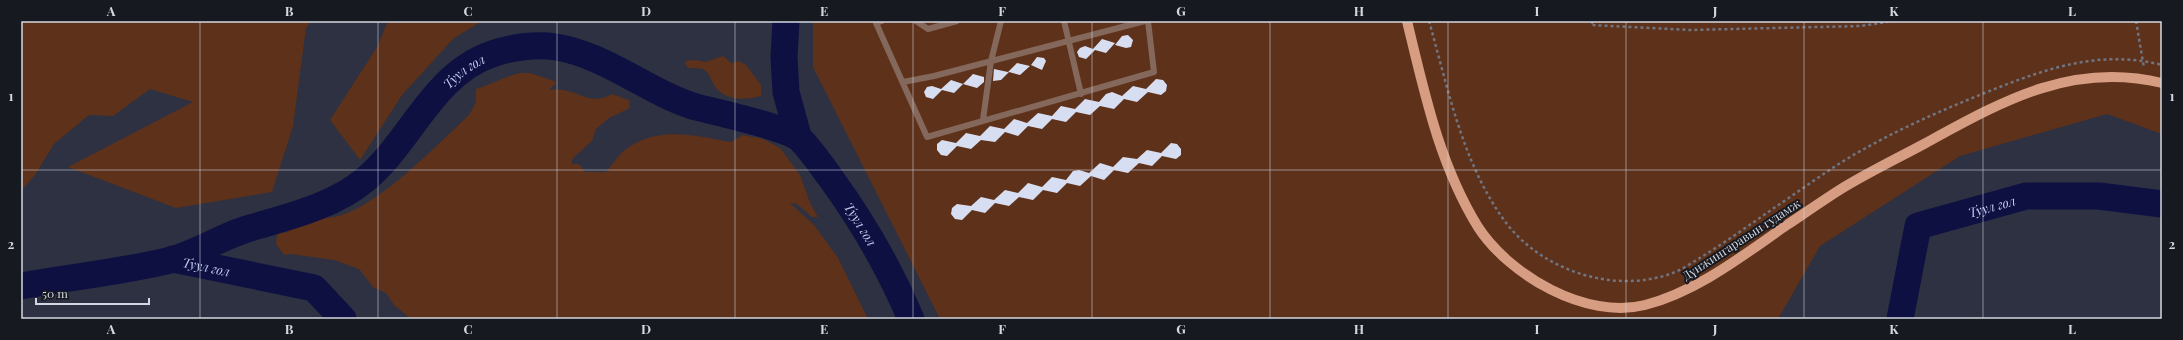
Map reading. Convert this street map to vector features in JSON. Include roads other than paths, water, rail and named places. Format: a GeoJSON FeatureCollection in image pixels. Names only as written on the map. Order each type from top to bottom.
{"type":"FeatureCollection","features":[{"type":"Feature","properties":{"kind":"main road","name":"Дүнжингаравын гудамж"},"geometry":{"type":"LineString","coordinates":[[1407,21],[1434,128],[1448,167],[1479,228],[1499,252],[1541,284],[1572,299],[1608,306],[1642,306],[1677,294],[1713,275],[1841,189],[1988,109],[2032,90],[2080,78],[2108,76],[2146,79],[2162,83]]}},
{"type":"Feature","properties":{"kind":"lane"},"geometry":{"type":"LineString","coordinates":[[916,21],[928,29],[957,21]]}},
{"type":"Feature","properties":{"kind":"lane"},"geometry":{"type":"LineString","coordinates":[[983,120],[991,61],[1001,21]]}},
{"type":"Feature","properties":{"kind":"lane"},"geometry":{"type":"LineString","coordinates":[[1064,21],[1070,41],[1081,94]]}},
{"type":"Feature","properties":{"kind":"lane"},"geometry":{"type":"LineString","coordinates":[[878,22],[903,82],[927,136],[1081,94],[1154,72],[1147,21],[903,82]]}},
{"type":"Feature","properties":{"kind":"waterway","name":"Туул гол"},"geometry":{"type":"LineString","coordinates":[[786,21],[784,57],[786,92],[798,136]]}},
{"type":"Feature","properties":{"kind":"waterway","name":"Туул гол"},"geometry":{"type":"LineString","coordinates":[[21,286],[115,271],[171,260],[237,232],[294,215],[324,204],[353,189],[382,164],[438,92],[471,64],[492,54],[507,50],[540,46],[556,47],[574,51],[610,66],[679,101],[696,107],[767,125],[782,130],[800,139],[830,177],[864,228],[885,264],[911,319]]}},
{"type":"Feature","properties":{"kind":"waterway","name":"Туул гол"},"geometry":{"type":"LineString","coordinates":[[1900,319],[1918,226],[2026,196],[2099,196],[2162,204]]}},
{"type":"Feature","properties":{"kind":"waterway","name":"Туул гол"},"geometry":{"type":"LineString","coordinates":[[173,259],[314,288],[343,319]]}}]}
